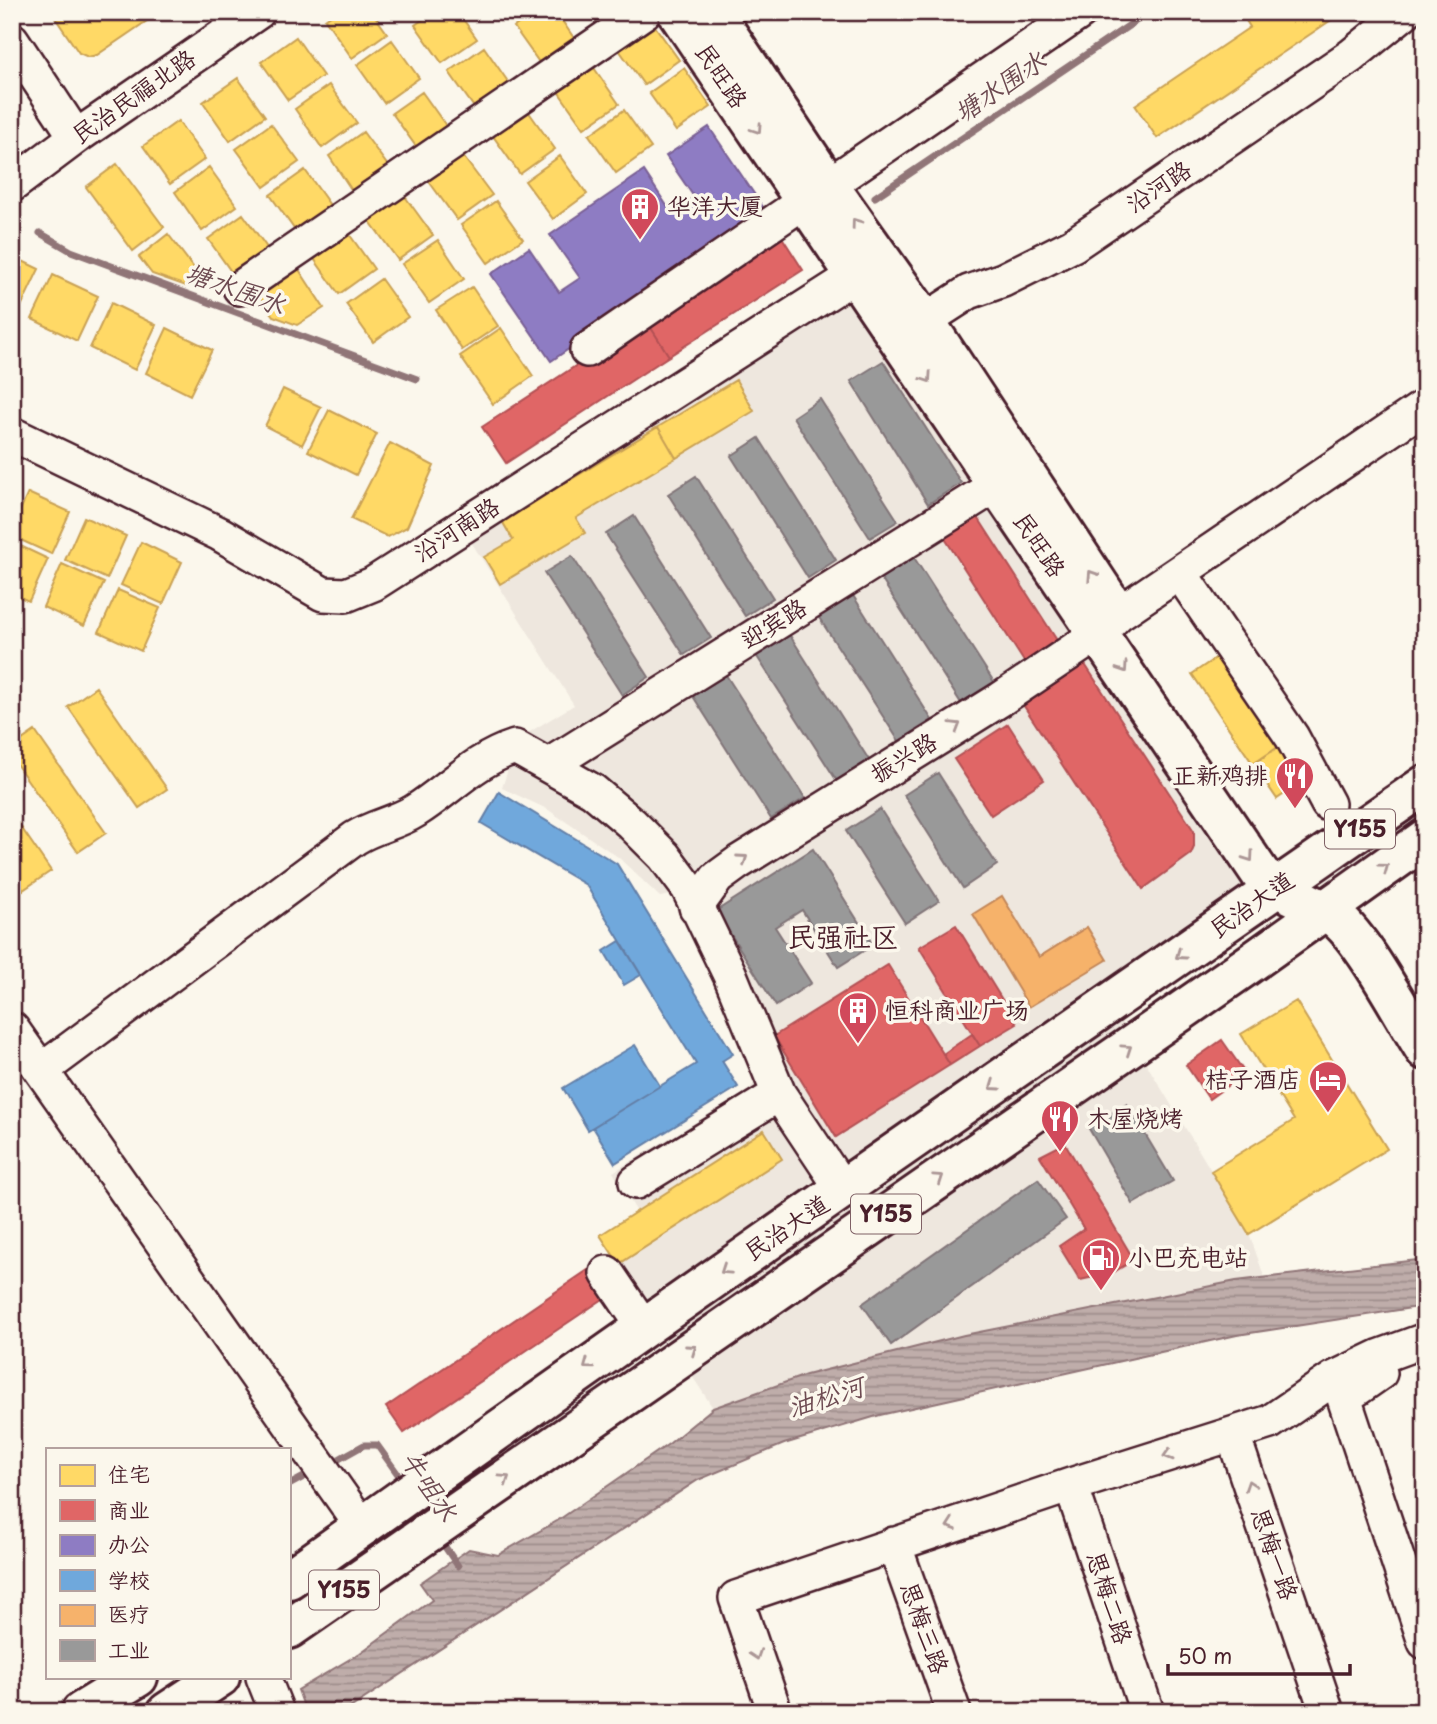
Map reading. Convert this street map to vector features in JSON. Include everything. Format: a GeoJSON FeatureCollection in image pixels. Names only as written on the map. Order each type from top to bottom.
{"type":"FeatureCollection","features":[{"type":"Feature","properties":{"kind":"main road","name":"民旺路"},"geometry":{"type":"LineString","coordinates":[[677,12],[817,192],[912,329],[1109,624],[1255,866],[1372,925],[1425,1006]]}},
{"type":"Feature","properties":{"kind":"main road","name":"民旺路"},"geometry":{"type":"LineString","coordinates":[[713,12],[817,192]]}},
{"type":"Feature","properties":{"kind":"main road","name":"民旺路"},"geometry":{"type":"LineString","coordinates":[[912,329],[998,484],[1109,624]]}},
{"type":"Feature","properties":{"kind":"main road","name":"民治大道"},"geometry":{"type":"LineString","coordinates":[[290,1577],[643,1326],[1425,785]]}},
{"type":"Feature","properties":{"kind":"main road","name":"民治大道"},"geometry":{"type":"LineString","coordinates":[[290,1628],[1425,839]]}},
{"type":"Feature","properties":{"kind":"main road","name":"民旺路"},"geometry":{"type":"LineString","coordinates":[[1334,904],[1425,1050]]}},
{"type":"Feature","properties":{"kind":"main road"},"geometry":{"type":"LineString","coordinates":[[81,1712],[136,1678]]}},
{"type":"Feature","properties":{"kind":"main road"},"geometry":{"type":"LineString","coordinates":[[167,1712],[218,1678]]}},
{"type":"Feature","properties":{"kind":"street","name":"民治民福北路"},"geometry":{"type":"LineString","coordinates":[[12,185],[76,137],[258,12]]}},
{"type":"Feature","properties":{"kind":"street"},"geometry":{"type":"LineString","coordinates":[[240,288],[644,12]]}},
{"type":"Feature","properties":{"kind":"street"},"geometry":{"type":"LineString","coordinates":[[587,350],[1081,12]]}},
{"type":"Feature","properties":{"kind":"street","name":"沿河路"},"geometry":{"type":"LineString","coordinates":[[912,329],[969,292],[1003,280],[1073,245],[1351,56],[1395,15]]}},
{"type":"Feature","properties":{"kind":"street"},"geometry":{"type":"LineString","coordinates":[[12,40],[76,137]]}},
{"type":"Feature","properties":{"kind":"street","name":"沿河南路"},"geometry":{"type":"LineString","coordinates":[[12,434],[220,534],[323,594],[346,595],[373,584],[869,266]]}},
{"type":"Feature","properties":{"kind":"street","name":"振兴路"},"geometry":{"type":"LineString","coordinates":[[689,909],[717,878],[739,862],[1001,699],[1425,406]]}},
{"type":"Feature","properties":{"kind":"street","name":"迎宾路"},"geometry":{"type":"LineString","coordinates":[[549,765],[998,484]]}},
{"type":"Feature","properties":{"kind":"street"},"geometry":{"type":"LineString","coordinates":[[1180,573],[1292,737],[1328,804]]}},
{"type":"Feature","properties":{"kind":"street"},"geometry":{"type":"LineString","coordinates":[[41,1070],[355,838],[371,828],[414,811],[477,762],[515,747],[593,792],[631,822],[688,888],[689,909],[730,975],[779,1094],[843,1190]]}},
{"type":"Feature","properties":{"kind":"street"},"geometry":{"type":"LineString","coordinates":[[12,1029],[333,1484],[370,1520]]}},
{"type":"Feature","properties":{"kind":"street"},"geometry":{"type":"LineString","coordinates":[[636,1182],[779,1094]]}},
{"type":"Feature","properties":{"kind":"street"},"geometry":{"type":"LineString","coordinates":[[607,1273],[643,1326]]}},
{"type":"Feature","properties":{"kind":"street"},"geometry":{"type":"LineString","coordinates":[[775,1712],[736,1598],[1071,1485],[1270,1422],[1333,1379],[1425,1341]]}},
{"type":"Feature","properties":{"kind":"street"},"geometry":{"type":"LineString","coordinates":[[1425,1341],[1345,1398],[1425,1642]]}},
{"type":"Feature","properties":{"kind":"street","name":"思梅一路"},"geometry":{"type":"LineString","coordinates":[[1233,1435],[1327,1712]]}},
{"type":"Feature","properties":{"kind":"street","name":"思梅二路"},"geometry":{"type":"LineString","coordinates":[[1071,1485],[1147,1712]]}},
{"type":"Feature","properties":{"kind":"street","name":"思梅三路"},"geometry":{"type":"LineString","coordinates":[[894,1544],[954,1712]]}},
{"type":"Feature","properties":{"kind":"street"},"geometry":{"type":"LineString","coordinates":[[263,1678],[277,1712]]}},
{"type":"Feature","properties":{"kind":"shaded area"},"geometry":{"type":"Polygon","coordinates":[[[855,290],[1262,890],[1101,989],[1249,1233],[1265,1279],[1236,1281],[964,1335],[806,1375],[713,1408],[600,1235],[637,1212],[613,1172],[749,1090],[758,1078],[706,957],[686,927],[678,894],[660,897],[618,857],[547,809],[502,788],[518,739],[574,705],[468,537],[855,290]]]}},
{"type":"Feature","properties":{"kind":"water","name":"油松河"},"geometry":{"type":"Polygon","coordinates":[[[1425,1259],[1425,1306],[1237,1335],[880,1415],[784,1444],[698,1480],[344,1712],[306,1712],[298,1690],[360,1653],[432,1600],[420,1583],[469,1549],[498,1555],[557,1521],[670,1443],[713,1408],[806,1375],[964,1335],[1236,1281],[1425,1259]]]}},
{"type":"Feature","properties":{"kind":"building: 住宅"},"geometry":{"type":"Polygon","coordinates":[[[66,12],[160,12],[97,55],[88,57],[79,53],[56,19],[66,12]]]}},
{"type":"Feature","properties":{"kind":"building: 住宅"},"geometry":{"type":"Polygon","coordinates":[[[335,12],[372,12],[387,33],[352,58],[325,19],[335,12]]]}},
{"type":"Feature","properties":{"kind":"building: 住宅"},"geometry":{"type":"Polygon","coordinates":[[[433,12],[458,12],[477,39],[442,63],[415,25],[433,12]]]}},
{"type":"Feature","properties":{"kind":"building: 住宅"},"geometry":{"type":"Polygon","coordinates":[[[535,12],[556,12],[576,41],[541,65],[514,27],[535,12]]]}},
{"type":"Feature","properties":{"kind":"building: 住宅"},"geometry":{"type":"Polygon","coordinates":[[[1255,12],[1343,12],[1157,138],[1135,105],[1250,27],[1245,19],[1255,12]]]}},
{"type":"Feature","properties":{"kind":"building: 住宅"},"geometry":{"type":"Polygon","coordinates":[[[652,22],[679,60],[644,85],[617,47],[652,22]]]}},
{"type":"Feature","properties":{"kind":"building: 住宅"},"geometry":{"type":"Polygon","coordinates":[[[296,37],[323,76],[288,100],[261,62],[296,37]]]}},
{"type":"Feature","properties":{"kind":"building: 住宅"},"geometry":{"type":"Polygon","coordinates":[[[392,40],[419,78],[384,103],[357,65],[392,40]]]}},
{"type":"Feature","properties":{"kind":"building: 住宅"},"geometry":{"type":"Polygon","coordinates":[[[484,47],[511,86],[476,110],[449,72],[484,47]]]}},
{"type":"Feature","properties":{"kind":"building: 住宅"},"geometry":{"type":"Polygon","coordinates":[[[592,65],[619,104],[584,128],[557,90],[592,65]]]}},
{"type":"Feature","properties":{"kind":"building: 住宅"},"geometry":{"type":"Polygon","coordinates":[[[684,68],[711,107],[676,131],[649,93],[684,68]]]}},
{"type":"Feature","properties":{"kind":"building: 住宅"},"geometry":{"type":"Polygon","coordinates":[[[238,78],[265,116],[230,141],[203,102],[238,78]]]}},
{"type":"Feature","properties":{"kind":"building: 住宅"},"geometry":{"type":"Polygon","coordinates":[[[329,85],[357,123],[322,148],[295,109],[329,85]]]}},
{"type":"Feature","properties":{"kind":"building: 住宅"},"geometry":{"type":"Polygon","coordinates":[[[422,92],[449,130],[420,152],[392,113],[422,92]]]}},
{"type":"Feature","properties":{"kind":"building: 住宅"},"geometry":{"type":"Polygon","coordinates":[[[624,110],[651,148],[616,173],[589,135],[624,110]]]}},
{"type":"Feature","properties":{"kind":"building: 住宅"},"geometry":{"type":"Polygon","coordinates":[[[528,111],[555,149],[520,174],[493,136],[528,111]]]}},
{"type":"Feature","properties":{"kind":"building: 住宅"},"geometry":{"type":"Polygon","coordinates":[[[178,121],[205,159],[170,184],[143,146],[178,121]]]}},
{"type":"Feature","properties":{"kind":"building: 住宅"},"geometry":{"type":"Polygon","coordinates":[[[271,124],[299,162],[264,187],[236,149],[271,124]]]}},
{"type":"Feature","properties":{"kind":"building: 住宅"},"geometry":{"type":"Polygon","coordinates":[[[363,132],[391,170],[355,195],[329,156],[363,132]]]}},
{"type":"Feature","properties":{"kind":"building: 住宅"},"geometry":{"type":"Polygon","coordinates":[[[459,151],[492,195],[457,220],[425,176],[459,151]]]}},
{"type":"Feature","properties":{"kind":"building: 住宅"},"geometry":{"type":"Polygon","coordinates":[[[560,156],[587,194],[553,219],[525,181],[560,156]]]}},
{"type":"Feature","properties":{"kind":"building: 住宅"},"geometry":{"type":"Polygon","coordinates":[[[117,164],[164,227],[133,251],[86,187],[117,164]]]}},
{"type":"Feature","properties":{"kind":"building: 住宅"},"geometry":{"type":"Polygon","coordinates":[[[209,167],[237,206],[202,231],[175,192],[209,167]]]}},
{"type":"Feature","properties":{"kind":"building: 住宅"},"geometry":{"type":"Polygon","coordinates":[[[305,170],[332,208],[297,233],[270,195],[305,170]]]}},
{"type":"Feature","properties":{"kind":"building: 住宅"},"geometry":{"type":"Polygon","coordinates":[[[401,191],[433,235],[398,260],[366,216],[401,191]]]}},
{"type":"Feature","properties":{"kind":"building: 住宅"},"geometry":{"type":"Polygon","coordinates":[[[496,201],[523,239],[488,263],[461,225],[496,201]]]}},
{"type":"Feature","properties":{"kind":"building: 住宅"},"geometry":{"type":"Polygon","coordinates":[[[243,214],[270,252],[235,277],[208,239],[243,214]]]}},
{"type":"Feature","properties":{"kind":"building: 住宅"},"geometry":{"type":"Polygon","coordinates":[[[347,231],[374,269],[339,294],[312,256],[347,231]]]}},
{"type":"Feature","properties":{"kind":"building: 住宅"},"geometry":{"type":"Polygon","coordinates":[[[168,234],[200,276],[186,286],[152,274],[139,257],[168,234]]]}},
{"type":"Feature","properties":{"kind":"building: 住宅"},"geometry":{"type":"Polygon","coordinates":[[[438,240],[464,279],[429,303],[402,264],[438,240]]]}},
{"type":"Feature","properties":{"kind":"building: 住宅"},"geometry":{"type":"Polygon","coordinates":[[[12,256],[39,269],[18,313],[12,310],[12,256]]]}},
{"type":"Feature","properties":{"kind":"building: 住宅"},"geometry":{"type":"Polygon","coordinates":[[[296,265],[324,308],[297,325],[273,316],[256,292],[296,265]]]}},
{"type":"Feature","properties":{"kind":"building: 住宅"},"geometry":{"type":"Polygon","coordinates":[[[53,275],[98,296],[77,341],[32,319],[53,275]]]}},
{"type":"Feature","properties":{"kind":"building: 住宅"},"geometry":{"type":"Polygon","coordinates":[[[381,279],[408,317],[373,342],[346,304],[381,279]]]}},
{"type":"Feature","properties":{"kind":"building: 住宅"},"geometry":{"type":"Polygon","coordinates":[[[472,287],[498,326],[462,350],[436,310],[472,287]]]}},
{"type":"Feature","properties":{"kind":"building: 住宅"},"geometry":{"type":"Polygon","coordinates":[[[111,303],[156,325],[135,370],[90,348],[111,303]]]}},
{"type":"Feature","properties":{"kind":"building: 住宅"},"geometry":{"type":"Polygon","coordinates":[[[167,328],[212,350],[190,395],[146,373],[167,328]]]}},
{"type":"Feature","properties":{"kind":"building: 住宅"},"geometry":{"type":"Polygon","coordinates":[[[501,328],[533,376],[493,404],[460,356],[501,328]]]}},
{"type":"Feature","properties":{"kind":"building: 住宅"},"geometry":{"type":"Polygon","coordinates":[[[736,380],[754,411],[676,458],[658,427],[736,380]]]}},
{"type":"Feature","properties":{"kind":"building: 住宅"},"geometry":{"type":"Polygon","coordinates":[[[283,389],[321,407],[302,445],[265,426],[283,389]]]}},
{"type":"Feature","properties":{"kind":"building: 住宅"},"geometry":{"type":"Polygon","coordinates":[[[329,410],[377,434],[356,475],[308,451],[329,410]]]}},
{"type":"Feature","properties":{"kind":"building: 住宅"},"geometry":{"type":"Polygon","coordinates":[[[658,427],[676,458],[576,518],[585,533],[500,584],[484,557],[513,540],[502,521],[658,427]]]}},
{"type":"Feature","properties":{"kind":"building: 住宅"},"geometry":{"type":"Polygon","coordinates":[[[390,443],[434,466],[407,527],[388,537],[351,519],[390,443]]]}},
{"type":"Feature","properties":{"kind":"building: 住宅"},"geometry":{"type":"Polygon","coordinates":[[[28,493],[70,512],[51,554],[12,536],[12,528],[28,493]]]}},
{"type":"Feature","properties":{"kind":"building: 住宅"},"geometry":{"type":"Polygon","coordinates":[[[84,517],[126,536],[107,579],[65,560],[84,517]]]}},
{"type":"Feature","properties":{"kind":"building: 住宅"},"geometry":{"type":"Polygon","coordinates":[[[12,542],[48,559],[29,601],[12,594],[12,542]]]}},
{"type":"Feature","properties":{"kind":"building: 住宅"},"geometry":{"type":"Polygon","coordinates":[[[141,542],[182,562],[163,604],[121,585],[141,542]]]}},
{"type":"Feature","properties":{"kind":"building: 住宅"},"geometry":{"type":"Polygon","coordinates":[[[62,564],[104,583],[84,626],[43,607],[62,564]]]}},
{"type":"Feature","properties":{"kind":"building: 住宅"},"geometry":{"type":"Polygon","coordinates":[[[118,590],[160,608],[141,651],[99,632],[118,590]]]}},
{"type":"Feature","properties":{"kind":"building: 住宅"},"geometry":{"type":"Polygon","coordinates":[[[1223,653],[1284,743],[1253,764],[1192,674],[1223,653]]]}},
{"type":"Feature","properties":{"kind":"building: 住宅"},"geometry":{"type":"Polygon","coordinates":[[[96,687],[167,789],[139,808],[68,707],[96,687]]]}},
{"type":"Feature","properties":{"kind":"building: 住宅"},"geometry":{"type":"Polygon","coordinates":[[[35,731],[106,833],[78,852],[12,758],[12,747],[35,731]]]}},
{"type":"Feature","properties":{"kind":"building: 住宅"},"geometry":{"type":"Polygon","coordinates":[[[1281,745],[1305,780],[1277,799],[1253,764],[1281,745]]]}},
{"type":"Feature","properties":{"kind":"building: 住宅"},"geometry":{"type":"Polygon","coordinates":[[[12,814],[51,871],[23,890],[12,874],[12,814]]]}},
{"type":"Feature","properties":{"kind":"building: 住宅","name":"桔子酒店"},"geometry":{"type":"Polygon","coordinates":[[[1296,1001],[1387,1149],[1249,1234],[1211,1171],[1294,1120],[1241,1034],[1296,1001]]]}},
{"type":"Feature","properties":{"kind":"building: 住宅"},"geometry":{"type":"Polygon","coordinates":[[[764,1130],[782,1159],[619,1264],[600,1235],[764,1130]]]}},
{"type":"Feature","properties":{"kind":"building: 商业"},"geometry":{"type":"Polygon","coordinates":[[[780,234],[803,270],[669,356],[646,320],[780,234]]]}},
{"type":"Feature","properties":{"kind":"building: 商业"},"geometry":{"type":"Polygon","coordinates":[[[646,320],[669,356],[506,463],[482,427],[646,320]]]}},
{"type":"Feature","properties":{"kind":"building: 商业"},"geometry":{"type":"Polygon","coordinates":[[[977,516],[1058,642],[1025,663],[944,537],[977,516]]]}},
{"type":"Feature","properties":{"kind":"building: 商业"},"geometry":{"type":"Polygon","coordinates":[[[1084,663],[1194,831],[1191,854],[1143,889],[1022,703],[1084,663]]]}},
{"type":"Feature","properties":{"kind":"building: 商业"},"geometry":{"type":"Polygon","coordinates":[[[1008,724],[1044,780],[991,815],[954,759],[1008,724]]]}},
{"type":"Feature","properties":{"kind":"building: 商业"},"geometry":{"type":"Polygon","coordinates":[[[956,925],[1017,1024],[980,1046],[919,947],[956,925]]]}},
{"type":"Feature","properties":{"kind":"building: 商业","name":"恒科商业广场"},"geometry":{"type":"Polygon","coordinates":[[[888,965],[950,1065],[836,1137],[774,1036],[888,965]]]}},
{"type":"Feature","properties":{"kind":"building: 商业"},"geometry":{"type":"Polygon","coordinates":[[[972,1034],[980,1046],[950,1065],[943,1054],[972,1034]]]}},
{"type":"Feature","properties":{"kind":"building: 商业"},"geometry":{"type":"Polygon","coordinates":[[[1222,1040],[1245,1073],[1209,1099],[1186,1065],[1222,1040]]]}},
{"type":"Feature","properties":{"kind":"building: 商业"},"geometry":{"type":"Polygon","coordinates":[[[1065,1143],[1134,1260],[1112,1273],[1080,1280],[1059,1246],[1084,1229],[1040,1156],[1065,1143]]]}},
{"type":"Feature","properties":{"kind":"building: 商业"},"geometry":{"type":"Polygon","coordinates":[[[588,1270],[606,1297],[404,1433],[386,1407],[588,1270]]]}},
{"type":"Feature","properties":{"kind":"building: 办公","name":"华洋大厦"},"geometry":{"type":"Polygon","coordinates":[[[709,127],[767,213],[551,361],[491,274],[529,248],[559,292],[580,278],[550,235],[644,171],[671,212],[694,197],[666,156],[709,127]]]}},
{"type":"Feature","properties":{"kind":"building: 学校"},"geometry":{"type":"Polygon","coordinates":[[[499,792],[617,864],[733,1054],[722,1061],[738,1087],[615,1163],[593,1127],[696,1064],[586,885],[481,823],[499,792]]]}},
{"type":"Feature","properties":{"kind":"building: 学校"},"geometry":{"type":"Polygon","coordinates":[[[620,941],[641,975],[624,985],[604,951],[620,941]]]}},
{"type":"Feature","properties":{"kind":"building: 学校"},"geometry":{"type":"Polygon","coordinates":[[[635,1045],[660,1086],[588,1130],[563,1088],[635,1045]]]}},
{"type":"Feature","properties":{"kind":"building: 医疗"},"geometry":{"type":"Polygon","coordinates":[[[1002,896],[1039,957],[1087,927],[1107,960],[1029,1007],[973,914],[1002,896]]]}},
{"type":"Feature","properties":{"kind":"building: 工业"},"geometry":{"type":"Polygon","coordinates":[[[883,361],[961,483],[928,504],[851,381],[883,361]]]}},
{"type":"Feature","properties":{"kind":"building: 工业"},"geometry":{"type":"Polygon","coordinates":[[[820,399],[898,521],[870,538],[793,417],[820,399]]]}},
{"type":"Feature","properties":{"kind":"building: 工业"},"geometry":{"type":"Polygon","coordinates":[[[759,438],[836,560],[808,578],[731,456],[759,438]]]}},
{"type":"Feature","properties":{"kind":"building: 工业"},"geometry":{"type":"Polygon","coordinates":[[[696,476],[773,598],[745,616],[668,494],[696,476]]]}},
{"type":"Feature","properties":{"kind":"building: 工业"},"geometry":{"type":"Polygon","coordinates":[[[634,516],[711,638],[684,655],[606,534],[634,516]]]}},
{"type":"Feature","properties":{"kind":"building: 工业"},"geometry":{"type":"Polygon","coordinates":[[[572,556],[649,677],[622,695],[544,573],[572,556]]]}},
{"type":"Feature","properties":{"kind":"building: 工业"},"geometry":{"type":"Polygon","coordinates":[[[913,556],[994,682],[961,703],[880,577],[913,556]]]}},
{"type":"Feature","properties":{"kind":"building: 工业"},"geometry":{"type":"Polygon","coordinates":[[[852,594],[932,720],[899,741],[818,616],[852,594]]]}},
{"type":"Feature","properties":{"kind":"building: 工业"},"geometry":{"type":"Polygon","coordinates":[[[789,634],[869,760],[837,781],[756,655],[789,634]]]}},
{"type":"Feature","properties":{"kind":"building: 工业"},"geometry":{"type":"Polygon","coordinates":[[[724,672],[805,798],[771,819],[691,693],[724,672]]]}},
{"type":"Feature","properties":{"kind":"building: 工业"},"geometry":{"type":"Polygon","coordinates":[[[938,773],[997,865],[963,888],[904,795],[938,773]]]}},
{"type":"Feature","properties":{"kind":"building: 工业"},"geometry":{"type":"Polygon","coordinates":[[[880,809],[939,901],[905,923],[846,831],[880,809]]]}},
{"type":"Feature","properties":{"kind":"building: 工业"},"geometry":{"type":"Polygon","coordinates":[[[813,849],[873,945],[838,967],[802,910],[775,927],[811,983],[776,1006],[716,911],[813,849]]]}},
{"type":"Feature","properties":{"kind":"building: 工业"},"geometry":{"type":"Polygon","coordinates":[[[1127,1104],[1173,1181],[1133,1204],[1088,1127],[1127,1104]]]}},
{"type":"Feature","properties":{"kind":"building: 工业"},"geometry":{"type":"Polygon","coordinates":[[[1038,1179],[1066,1219],[891,1345],[862,1304],[1038,1179]]]}},
{"type":"Feature","properties":{"kind":"waterway","name":"塘水围水"},"geometry":{"type":"LineString","coordinates":[[875,197],[1149,12]]}},
{"type":"Feature","properties":{"kind":"waterway","name":"塘水围水"},"geometry":{"type":"LineString","coordinates":[[40,233],[71,251],[417,379]]}},
{"type":"Feature","properties":{"kind":"waterway","name":"牛咀水"},"geometry":{"type":"LineString","coordinates":[[330,1464],[364,1445],[377,1445],[405,1484]]}},
{"type":"Feature","properties":{"kind":"waterway","name":"牛咀水"},"geometry":{"type":"LineString","coordinates":[[290,1484],[313,1472]]}},
{"type":"Feature","properties":{"kind":"waterway","name":"牛咀水"},"geometry":{"type":"LineString","coordinates":[[439,1538],[458,1566]]}},
{"type":"Feature","properties":{"kind":"place","name":"华洋大厦"},"geometry":{"type":"Point","coordinates":[640,241]}},
{"type":"Feature","properties":{"kind":"place","name":"正新鸡排"},"geometry":{"type":"Point","coordinates":[1295,810]}},
{"type":"Feature","properties":{"kind":"place","name":"恒科商业广场"},"geometry":{"type":"Point","coordinates":[858,1045]}},
{"type":"Feature","properties":{"kind":"place","name":"桔子酒店"},"geometry":{"type":"Point","coordinates":[1328,1114]}},
{"type":"Feature","properties":{"kind":"place","name":"木屋烧烤"},"geometry":{"type":"Point","coordinates":[1060,1153]}},
{"type":"Feature","properties":{"kind":"place","name":"小巴充电站"},"geometry":{"type":"Point","coordinates":[1101,1292]}},
{"type":"Feature","properties":{"kind":"district","name":"民强社区"},"geometry":{"type":"Point","coordinates":[843,937]}}]}
